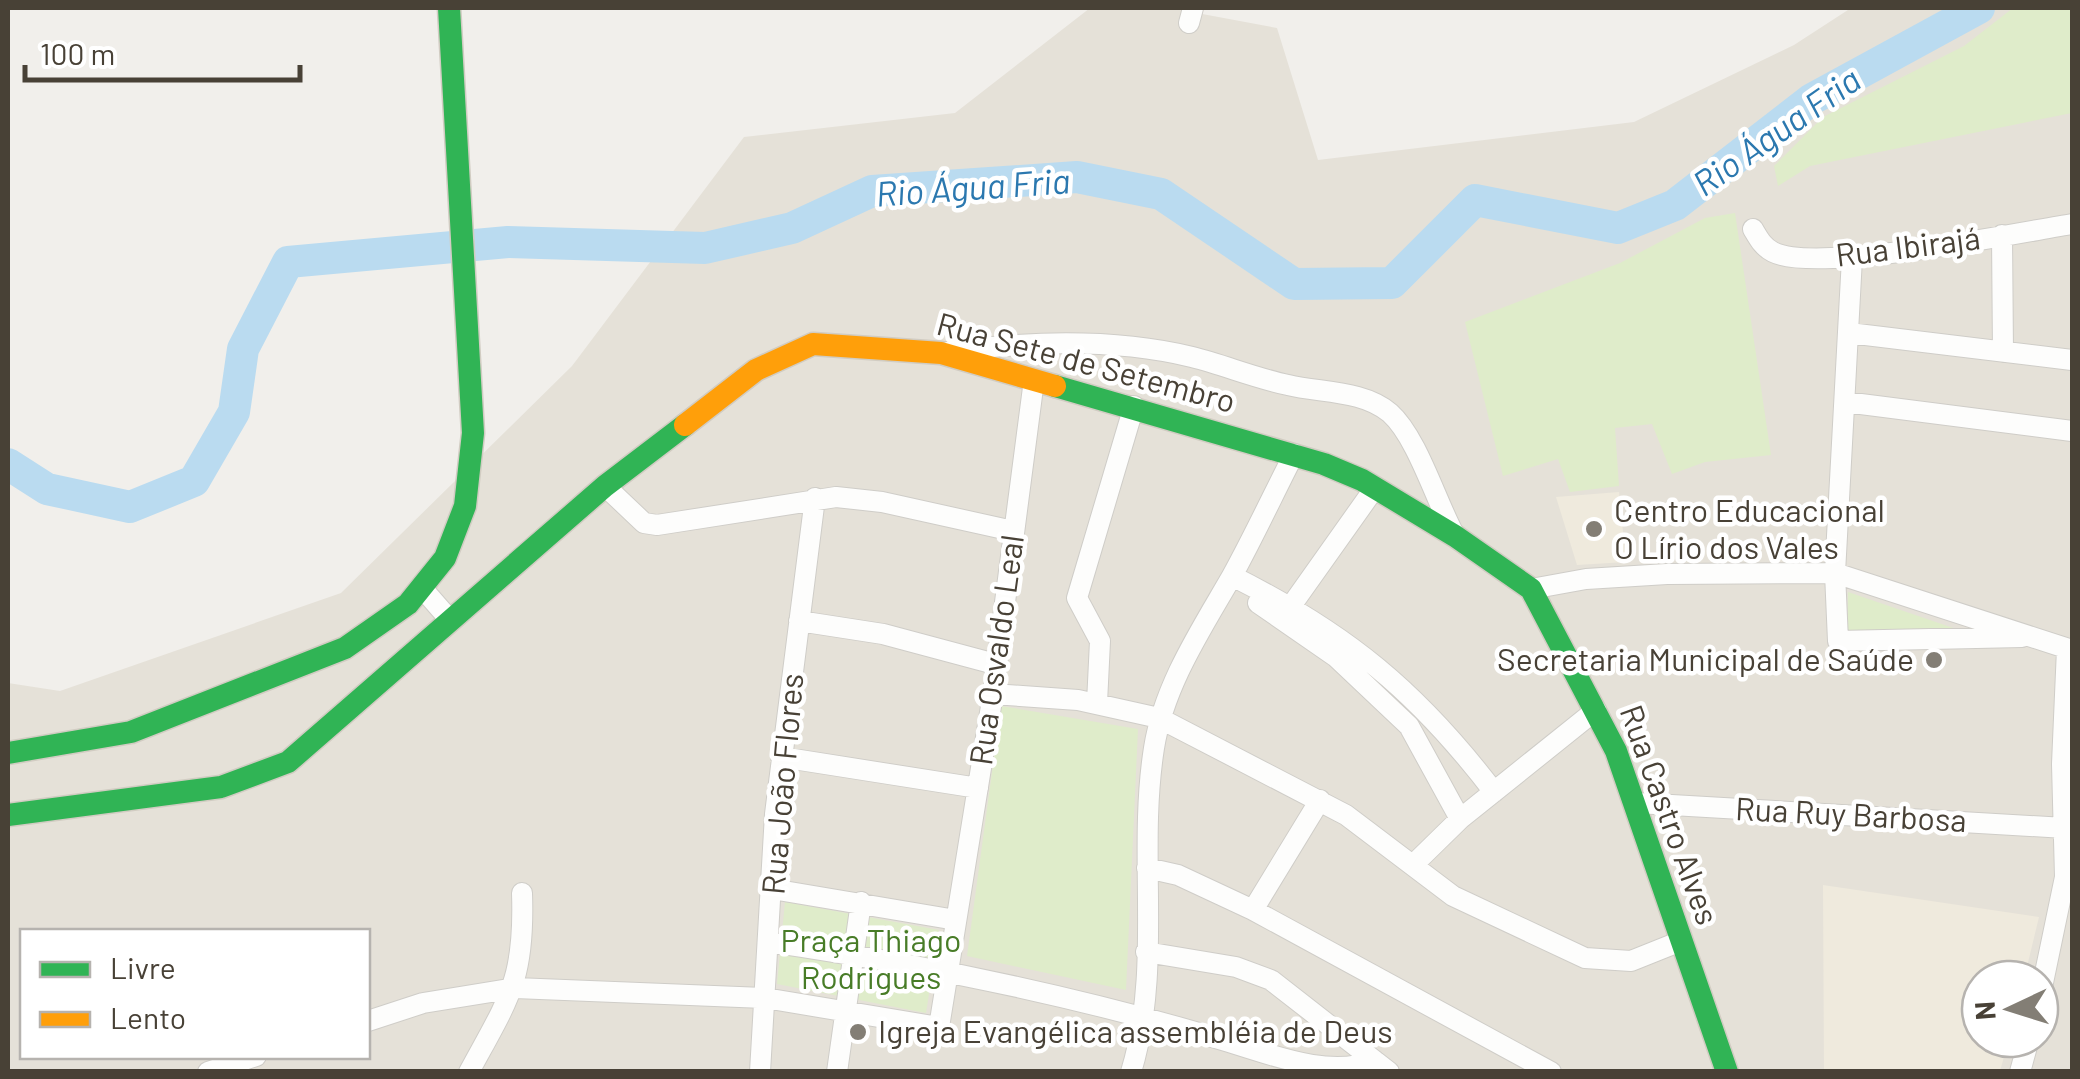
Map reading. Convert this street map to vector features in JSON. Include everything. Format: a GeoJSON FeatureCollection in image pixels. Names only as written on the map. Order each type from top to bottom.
{"type":"FeatureCollection","features":[{"type":"Feature","properties":{"kind":"street"},"geometry":{"type":"LineString","coordinates":[[8,753],[130,732],[345,648],[381,626],[422,588],[445,558],[464,506],[473,433],[448,8]]}},
{"type":"Feature","properties":{"kind":"street","name":"Rua Ibirajá"},"geometry":{"type":"LineString","coordinates":[[1753,230],[1762,244],[1788,257],[1852,258],[2072,224]]}},
{"type":"Feature","properties":{"kind":"street"},"geometry":{"type":"LineString","coordinates":[[2002,235],[2003,352]]}},
{"type":"Feature","properties":{"kind":"street"},"geometry":{"type":"LineString","coordinates":[[1852,258],[1835,574],[1838,641],[2022,637]]}},
{"type":"Feature","properties":{"kind":"street"},"geometry":{"type":"LineString","coordinates":[[1849,333],[2072,360]]}},
{"type":"Feature","properties":{"kind":"street"},"geometry":{"type":"LineString","coordinates":[[941,354],[1032,342],[1150,351],[1374,402],[1392,415],[1407,435],[1455,536]]}},
{"type":"Feature","properties":{"kind":"street","name":"Rua Sete de Setembro"},"geometry":{"type":"LineString","coordinates":[[8,815],[70,801],[208,790],[258,778],[288,762],[604,486],[756,370],[798,347],[813,344],[941,354],[1294,454],[1374,489],[1455,536],[1532,589]]}},
{"type":"Feature","properties":{"kind":"street","name":"Rua Osvaldo Leal"},"geometry":{"type":"LineString","coordinates":[[956,920],[992,694],[1034,380]]}},
{"type":"Feature","properties":{"kind":"street"},"geometry":{"type":"LineString","coordinates":[[1845,402],[2072,432]]}},
{"type":"Feature","properties":{"kind":"street"},"geometry":{"type":"LineString","coordinates":[[1097,703],[1100,641],[1077,598],[1134,406]]}},
{"type":"Feature","properties":{"kind":"street"},"geometry":{"type":"LineString","coordinates":[[1131,1072],[1146,1017],[1151,772],[1160,718],[1177,674],[1294,454]]}},
{"type":"Feature","properties":{"kind":"street"},"geometry":{"type":"LineString","coordinates":[[604,486],[644,522],[658,525],[815,498],[882,502],[1013,531]]}},
{"type":"Feature","properties":{"kind":"street"},"geometry":{"type":"LineString","coordinates":[[1291,606],[1374,489]]}},
{"type":"Feature","properties":{"kind":"street","name":"Rua João Flores"},"geometry":{"type":"LineString","coordinates":[[760,1072],[781,758],[815,498]]}},
{"type":"Feature","properties":{"kind":"street"},"geometry":{"type":"LineString","coordinates":[[1532,589],[1667,574],[1835,574],[2070,650],[2066,877],[2048,959]]}},
{"type":"Feature","properties":{"kind":"street"},"geometry":{"type":"LineString","coordinates":[[1229,580],[1291,606],[1397,682],[1447,730],[1494,792]]}},
{"type":"Feature","properties":{"kind":"street"},"geometry":{"type":"LineString","coordinates":[[1229,580],[1336,657],[1380,696],[1423,745],[1460,819]]}},
{"type":"Feature","properties":{"kind":"street"},"geometry":{"type":"LineString","coordinates":[[422,588],[450,620]]}},
{"type":"Feature","properties":{"kind":"street","name":"Rua Castro Alves"},"geometry":{"type":"LineString","coordinates":[[1532,589],[1596,710],[1637,802],[1726,1072]]}},
{"type":"Feature","properties":{"kind":"street"},"geometry":{"type":"LineString","coordinates":[[799,621],[883,634],[995,664]]}},
{"type":"Feature","properties":{"kind":"street"},"geometry":{"type":"LineString","coordinates":[[992,694],[1097,703],[1130,714],[1160,718],[1320,800],[1414,864],[1453,896],[1585,958],[1631,961],[1681,941]]}},
{"type":"Feature","properties":{"kind":"street"},"geometry":{"type":"LineString","coordinates":[[1414,864],[1460,819],[1596,710]]}},
{"type":"Feature","properties":{"kind":"street"},"geometry":{"type":"LineString","coordinates":[[781,758],[978,788]]}},
{"type":"Feature","properties":{"kind":"street"},"geometry":{"type":"LineString","coordinates":[[1253,910],[1320,800]]}},
{"type":"Feature","properties":{"kind":"street","name":"Rua Ruy Barbosa"},"geometry":{"type":"LineString","coordinates":[[1637,802],[2065,828]]}},
{"type":"Feature","properties":{"kind":"street"},"geometry":{"type":"LineString","coordinates":[[1147,868],[1178,875],[1253,910],[1550,1072]]}},
{"type":"Feature","properties":{"kind":"street"},"geometry":{"type":"LineString","coordinates":[[370,1020],[423,1002],[515,988],[765,998],[939,1027],[956,920],[772,889]]}},
{"type":"Feature","properties":{"kind":"street"},"geometry":{"type":"LineString","coordinates":[[469,1072],[515,988],[522,948],[522,894]]}},
{"type":"Feature","properties":{"kind":"street"},"geometry":{"type":"LineString","coordinates":[[837,1072],[861,902]]}},
{"type":"Feature","properties":{"kind":"street"},"geometry":{"type":"LineString","coordinates":[[770,942],[948,970],[1146,1017],[1278,1065],[1343,1071],[1382,1066]]}},
{"type":"Feature","properties":{"kind":"street"},"geometry":{"type":"LineString","coordinates":[[1146,952],[1236,967],[1271,980],[1382,1066]]}},
{"type":"Feature","properties":{"kind":"street"},"geometry":{"type":"LineString","coordinates":[[211,1071],[247,1059]]}},
{"type":"Feature","properties":{"kind":"shaded area"},"geometry":{"type":"Polygon","coordinates":[[[1090,8],[1170,8],[1277,28],[1318,160],[1634,122],[1794,45],[1851,8],[2072,8],[2072,1071],[8,1071],[8,683],[60,691],[341,593],[572,366],[744,137],[955,113],[1090,8]]]}},
{"type":"Feature","properties":{"kind":"shaded area","name":"Centro Educacional O Lírio dos Vales"},"geometry":{"type":"Polygon","coordinates":[[[1619,492],[1626,562],[1577,565],[1556,497],[1619,492]]]}},
{"type":"Feature","properties":{"kind":"shaded area"},"geometry":{"type":"Polygon","coordinates":[[[1823,885],[2039,917],[2029,959],[1960,959],[1960,1059],[2003,1059],[2000,1071],[1824,1071],[1823,885]]]}},
{"type":"Feature","properties":{"kind":"green space"},"geometry":{"type":"Polygon","coordinates":[[[2013,8],[2072,8],[2072,113],[1810,166],[1778,186],[1774,166],[1823,117],[1964,46],[2013,8]]]}},
{"type":"Feature","properties":{"kind":"green space"},"geometry":{"type":"Polygon","coordinates":[[[1735,213],[1771,455],[1705,462],[1672,474],[1652,424],[1615,428],[1619,486],[1570,492],[1558,459],[1503,476],[1465,322],[1620,263],[1705,218],[1735,213]]]}},
{"type":"Feature","properties":{"kind":"green space"},"geometry":{"type":"Polygon","coordinates":[[[1848,592],[1965,632],[1847,633],[1848,592]]]}},
{"type":"Feature","properties":{"kind":"green space"},"geometry":{"type":"Polygon","coordinates":[[[1001,706],[1138,729],[1126,990],[967,956],[1001,706]]]}},
{"type":"Feature","properties":{"kind":"green space","name":"Praça Thiago Rodrigues"},"geometry":{"type":"Polygon","coordinates":[[[785,902],[939,930],[926,1013],[777,984],[785,902]]]}},
{"type":"Feature","properties":{"kind":"waterway","name":"Rio Água Fria"},"geometry":{"type":"LineString","coordinates":[[8,464],[47,489],[130,507],[194,481],[234,412],[243,349],[288,262],[508,242],[705,248],[792,228],[872,191],[1077,177],[1161,194],[1294,284],[1392,283],[1475,200],[1618,228],[1675,205],[1812,99],[1979,8]]}},
{"type":"Feature","properties":{"kind":"traffic: fast"},"geometry":{"type":"LineString","coordinates":[[8,753],[131,732],[345,648],[408,604],[445,558],[465,506],[473,433],[449,8]]}},
{"type":"Feature","properties":{"kind":"traffic: fast"},"geometry":{"type":"LineString","coordinates":[[1055,386],[1324,464],[1362,480],[1455,536],[1531,589],[1616,751],[1727,1072]]}},
{"type":"Feature","properties":{"kind":"traffic: fast"},"geometry":{"type":"LineString","coordinates":[[8,815],[221,787],[288,762],[605,486],[685,425]]}},
{"type":"Feature","properties":{"kind":"traffic: slow"},"geometry":{"type":"LineString","coordinates":[[685,425],[756,370],[813,344],[941,353],[1055,386]]}},
{"type":"Feature","properties":{"kind":"place","name":"Centro Educacional O Lírio dos Vales"},"geometry":{"type":"Point","coordinates":[1594,529]}},
{"type":"Feature","properties":{"kind":"place","name":"Secretaria Municipal de Saúde"},"geometry":{"type":"Point","coordinates":[1934,660]}},
{"type":"Feature","properties":{"kind":"place","name":"Igreja Evangélica assembléia de Deus"},"geometry":{"type":"Point","coordinates":[858,1032]}}]}
